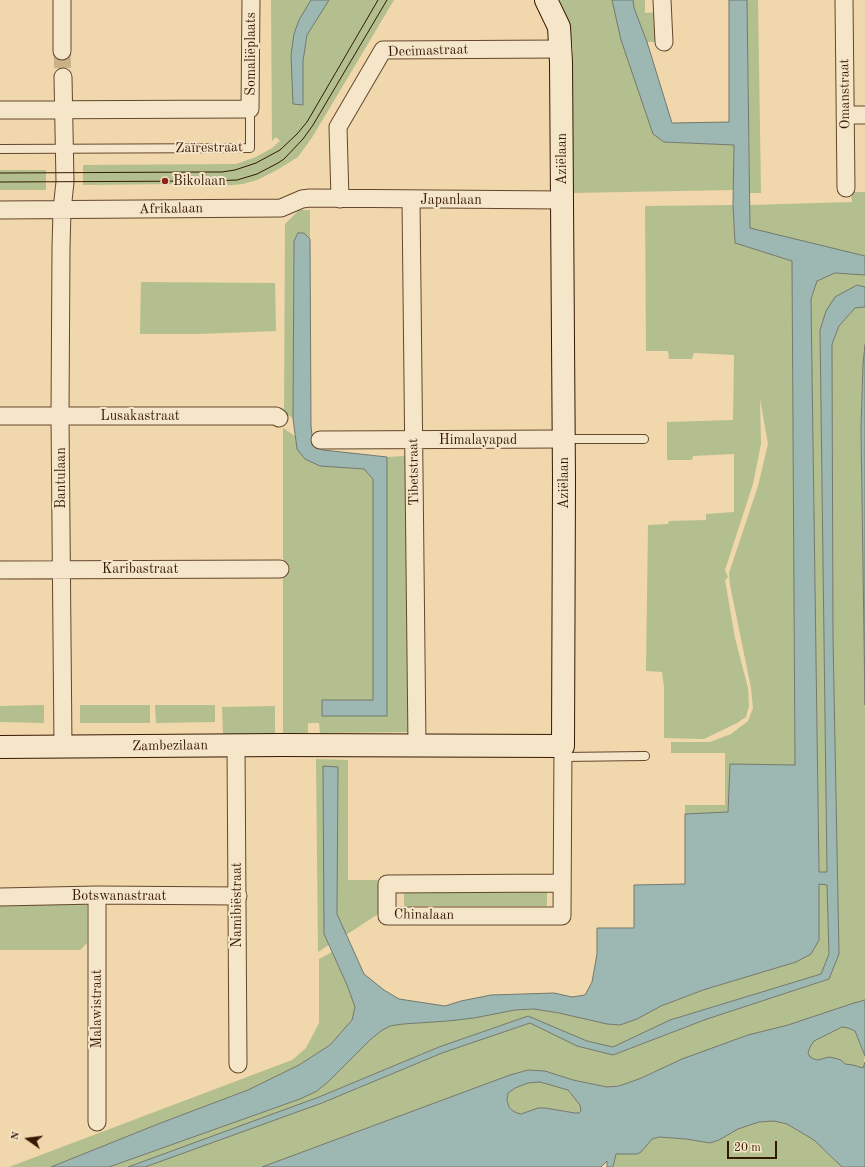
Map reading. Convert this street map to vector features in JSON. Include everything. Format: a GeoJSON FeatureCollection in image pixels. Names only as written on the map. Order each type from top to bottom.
{"type":"FeatureCollection","features":[{"type":"Feature","properties":{"kind":"street"},"geometry":{"type":"LineString","coordinates":[[62,0],[62,51]]}},
{"type":"Feature","properties":{"kind":"street","name":"Somaliëplaats"},"geometry":{"type":"LineString","coordinates":[[250,109],[251,0]]}},
{"type":"Feature","properties":{"kind":"street","name":"Aziëlaan"},"geometry":{"type":"LineString","coordinates":[[546,0],[559,26],[561,50],[564,439],[563,751]]}},
{"type":"Feature","properties":{"kind":"street"},"geometry":{"type":"LineString","coordinates":[[662,0],[664,42]]}},
{"type":"Feature","properties":{"kind":"street","name":"Omanstraat"},"geometry":{"type":"LineString","coordinates":[[844,0],[846,188]]}},
{"type":"Feature","properties":{"kind":"street","name":"Decimastraat"},"geometry":{"type":"LineString","coordinates":[[340,199],[338,127],[383,50],[561,50]]}},
{"type":"Feature","properties":{"kind":"street"},"geometry":{"type":"LineString","coordinates":[[62,210],[65,182],[63,77]]}},
{"type":"Feature","properties":{"kind":"street"},"geometry":{"type":"LineString","coordinates":[[0,110],[250,109]]}},
{"type":"Feature","properties":{"kind":"street"},"geometry":{"type":"LineString","coordinates":[[845,115],[865,115]]}},
{"type":"Feature","properties":{"kind":"street","name":"Afrikalaan"},"geometry":{"type":"LineString","coordinates":[[0,210],[281,208],[302,199],[340,199]]}},
{"type":"Feature","properties":{"kind":"street","name":"Japanlaan"},"geometry":{"type":"LineString","coordinates":[[340,199],[562,200]]}},
{"type":"Feature","properties":{"kind":"street","name":"Tibetstraat"},"geometry":{"type":"LineString","coordinates":[[410,200],[417,745]]}},
{"type":"Feature","properties":{"kind":"street","name":"Bantulaan"},"geometry":{"type":"LineString","coordinates":[[62,210],[60,416],[63,747]]}},
{"type":"Feature","properties":{"kind":"street","name":"Lusakastraat"},"geometry":{"type":"LineString","coordinates":[[0,416],[276,416],[279,418]]}},
{"type":"Feature","properties":{"kind":"street","name":"Himalayapad"},"geometry":{"type":"LineString","coordinates":[[320,440],[564,439]]}},
{"type":"Feature","properties":{"kind":"street","name":"Karibastraat"},"geometry":{"type":"LineString","coordinates":[[0,570],[280,569]]}},
{"type":"Feature","properties":{"kind":"street","name":"Namibiëstraat"},"geometry":{"type":"LineString","coordinates":[[236,745],[238,1064]]}},
{"type":"Feature","properties":{"kind":"street"},"geometry":{"type":"LineString","coordinates":[[417,745],[563,751]]}},
{"type":"Feature","properties":{"kind":"street","name":"Zambezilaan"},"geometry":{"type":"LineString","coordinates":[[0,747],[417,745]]}},
{"type":"Feature","properties":{"kind":"street","name":"Chinalaan"},"geometry":{"type":"LineString","coordinates":[[562,883],[387,884],[387,916],[562,916],[563,751]]}},
{"type":"Feature","properties":{"kind":"street","name":"Malawistraat"},"geometry":{"type":"LineString","coordinates":[[97,895],[97,1122]]}},
{"type":"Feature","properties":{"kind":"street","name":"Botswanastraat"},"geometry":{"type":"LineString","coordinates":[[0,896],[238,896]]}},
{"type":"Feature","properties":{"kind":"lane","name":"Zaïrestraat"},"geometry":{"type":"LineString","coordinates":[[0,149],[250,148],[250,109]]}},
{"type":"Feature","properties":{"kind":"lane"},"geometry":{"type":"LineString","coordinates":[[564,439],[644,439]]}},
{"type":"Feature","properties":{"kind":"lane"},"geometry":{"type":"LineString","coordinates":[[563,751],[645,756]]}},
{"type":"Feature","properties":{"kind":"green space"},"geometry":{"type":"Polygon","coordinates":[[[271,0],[311,0],[299,20],[293,104],[303,105],[303,61],[307,35],[329,0],[394,0],[313,136],[298,157],[257,180],[243,184],[210,187],[175,186],[175,184],[83,185],[83,165],[236,164],[256,157],[272,148],[280,141],[276,137],[272,141],[271,0]]]}},
{"type":"Feature","properties":{"kind":"green space"},"geometry":{"type":"Polygon","coordinates":[[[559,0],[612,0],[621,40],[653,134],[664,142],[734,145],[733,190],[571,193],[573,50],[571,33],[559,0]]]}},
{"type":"Feature","properties":{"kind":"green space"},"geometry":{"type":"Polygon","coordinates":[[[633,0],[645,0],[645,13],[658,12],[659,42],[647,42],[634,8],[633,0]]]}},
{"type":"Feature","properties":{"kind":"green space"},"geometry":{"type":"Polygon","coordinates":[[[747,0],[758,0],[761,193],[750,193],[747,0]]]}},
{"type":"Feature","properties":{"kind":"green space"},"geometry":{"type":"Polygon","coordinates":[[[0,170],[46,170],[46,190],[0,190],[0,170]]]}},
{"type":"Feature","properties":{"kind":"green space"},"geometry":{"type":"Polygon","coordinates":[[[851,192],[865,192],[865,256],[750,228],[749,205],[852,202],[851,192]]]}},
{"type":"Feature","properties":{"kind":"green space"},"geometry":{"type":"Polygon","coordinates":[[[733,205],[735,243],[792,261],[795,765],[730,764],[728,812],[685,814],[685,805],[725,805],[725,753],[671,753],[671,742],[710,742],[731,734],[748,721],[753,708],[751,688],[730,585],[729,573],[758,486],[768,444],[760,399],[761,444],[753,484],[725,570],[728,577],[725,580],[735,638],[748,688],[749,706],[746,717],[704,739],[664,738],[664,687],[662,672],[646,671],[648,525],[668,524],[669,521],[706,520],[706,514],[734,512],[734,454],[693,456],[692,460],[667,460],[667,422],[733,420],[734,355],[694,353],[692,359],[669,359],[668,351],[646,351],[645,206],[733,205]]]}},
{"type":"Feature","properties":{"kind":"green space"},"geometry":{"type":"Polygon","coordinates":[[[299,210],[310,210],[310,239],[304,234],[294,241],[293,418],[284,413],[285,224],[299,210]]]}},
{"type":"Feature","properties":{"kind":"green space"},"geometry":{"type":"Polygon","coordinates":[[[835,273],[865,275],[865,287],[856,285],[820,330],[827,872],[819,872],[811,299],[817,281],[835,273]]]}},
{"type":"Feature","properties":{"kind":"green space"},"geometry":{"type":"Polygon","coordinates":[[[141,282],[275,283],[276,331],[198,334],[140,334],[141,282]]]}},
{"type":"Feature","properties":{"kind":"green space"},"geometry":{"type":"Polygon","coordinates":[[[865,307],[865,345],[861,429],[865,705],[865,1000],[788,1025],[748,1035],[619,1086],[607,1087],[573,1080],[545,1071],[528,1070],[510,1075],[262,1167],[145,1167],[322,1103],[442,1053],[530,1023],[577,1046],[613,1055],[707,1019],[829,979],[839,954],[833,637],[832,344],[839,326],[855,308],[865,307]]]}},
{"type":"Feature","properties":{"kind":"green space"},"geometry":{"type":"Polygon","coordinates":[[[283,428],[295,436],[297,449],[348,468],[364,469],[373,479],[373,700],[322,700],[322,716],[387,716],[387,457],[405,456],[408,732],[320,733],[319,723],[308,723],[308,733],[283,733],[283,428]]]}},
{"type":"Feature","properties":{"kind":"green space"},"geometry":{"type":"Polygon","coordinates":[[[44,705],[44,723],[0,722],[0,706],[44,705]]]}},
{"type":"Feature","properties":{"kind":"green space"},"geometry":{"type":"Polygon","coordinates":[[[80,705],[150,705],[150,723],[80,723],[80,705]]]}},
{"type":"Feature","properties":{"kind":"green space"},"geometry":{"type":"Polygon","coordinates":[[[155,705],[215,705],[215,722],[156,723],[155,705]]]}},
{"type":"Feature","properties":{"kind":"green space"},"geometry":{"type":"Polygon","coordinates":[[[275,706],[275,734],[223,734],[222,707],[275,706]]]}},
{"type":"Feature","properties":{"kind":"green space"},"geometry":{"type":"Polygon","coordinates":[[[316,759],[348,760],[348,880],[378,880],[378,914],[346,935],[337,914],[338,768],[324,934],[329,945],[318,952],[316,759]]]}},
{"type":"Feature","properties":{"kind":"green space"},"geometry":{"type":"Polygon","coordinates":[[[818,884],[827,884],[829,954],[821,974],[670,1020],[613,1047],[587,1041],[527,1016],[439,1047],[319,1097],[128,1167],[109,1167],[300,1099],[317,1091],[371,1039],[390,1026],[474,1018],[515,1010],[534,1009],[607,1024],[620,1025],[637,1019],[661,1006],[703,990],[796,962],[819,940],[818,884]]]}},
{"type":"Feature","properties":{"kind":"green space"},"geometry":{"type":"Polygon","coordinates":[[[547,891],[547,906],[404,906],[404,892],[547,891]]]}},
{"type":"Feature","properties":{"kind":"green space"},"geometry":{"type":"Polygon","coordinates":[[[0,902],[87,902],[87,943],[80,950],[0,950],[0,902]]]}},
{"type":"Feature","properties":{"kind":"green space"},"geometry":{"type":"Polygon","coordinates":[[[332,952],[355,1007],[352,1020],[330,1045],[299,1065],[248,1090],[51,1167],[9,1167],[292,1060],[306,1048],[319,1023],[319,959],[332,952]]]}},
{"type":"Feature","properties":{"kind":"green space"},"geometry":{"type":"Polygon","coordinates":[[[842,1027],[855,1031],[865,1056],[863,1068],[845,1064],[841,1060],[829,1057],[818,1060],[810,1057],[808,1053],[814,1041],[842,1027]]]}},
{"type":"Feature","properties":{"kind":"green space"},"geometry":{"type":"Polygon","coordinates":[[[540,1082],[568,1090],[580,1105],[581,1111],[579,1113],[565,1111],[528,1112],[521,1114],[513,1111],[509,1107],[507,1100],[508,1093],[515,1088],[528,1083],[540,1082]]]}},
{"type":"Feature","properties":{"kind":"green space"},"geometry":{"type":"Polygon","coordinates":[[[774,1121],[787,1124],[814,1140],[842,1167],[613,1167],[616,1154],[637,1154],[641,1152],[652,1139],[659,1137],[710,1143],[719,1140],[738,1129],[759,1122],[774,1121]]]}},
{"type":"Feature","properties":{"kind":"water"},"geometry":{"type":"Polygon","coordinates":[[[311,0],[329,0],[307,35],[303,61],[303,105],[293,104],[291,55],[294,34],[299,20],[311,0]]]}},
{"type":"Feature","properties":{"kind":"water"},"geometry":{"type":"Polygon","coordinates":[[[612,0],[633,0],[634,8],[647,42],[672,123],[729,122],[729,0],[747,0],[750,228],[865,256],[865,275],[835,273],[817,281],[811,299],[819,872],[827,872],[820,330],[826,311],[835,297],[857,285],[865,287],[865,307],[855,308],[839,326],[832,344],[833,637],[839,954],[829,979],[707,1019],[613,1055],[577,1046],[530,1023],[442,1053],[322,1103],[145,1167],[128,1167],[319,1097],[439,1047],[528,1016],[587,1041],[613,1047],[670,1020],[821,974],[829,954],[827,885],[819,884],[819,940],[811,954],[796,962],[703,990],[661,1006],[637,1019],[620,1025],[607,1024],[534,1009],[515,1010],[474,1018],[390,1026],[371,1039],[317,1091],[300,1099],[109,1167],[51,1167],[248,1090],[299,1065],[330,1045],[352,1020],[355,1007],[347,985],[324,934],[323,766],[338,767],[337,914],[364,974],[384,990],[399,999],[445,1006],[491,995],[554,993],[572,997],[585,995],[592,982],[597,954],[597,928],[634,928],[634,885],[685,884],[685,814],[728,812],[730,764],[795,765],[792,261],[735,243],[733,205],[734,145],[664,142],[653,134],[621,40],[612,0]]]}},
{"type":"Feature","properties":{"kind":"water"},"geometry":{"type":"Polygon","coordinates":[[[298,233],[304,233],[310,239],[311,426],[313,445],[323,450],[387,457],[387,716],[322,716],[322,700],[373,700],[373,479],[364,469],[320,466],[305,459],[297,449],[293,418],[294,241],[298,233]]]}},
{"type":"Feature","properties":{"kind":"water"},"geometry":{"type":"Polygon","coordinates":[[[865,345],[865,705],[861,429],[865,345]]]}},
{"type":"Feature","properties":{"kind":"water"},"geometry":{"type":"Polygon","coordinates":[[[865,1000],[865,1056],[855,1031],[842,1027],[814,1041],[808,1053],[810,1057],[814,1059],[818,1060],[829,1057],[841,1060],[845,1064],[863,1068],[865,1062],[865,1167],[842,1167],[814,1140],[787,1124],[774,1121],[759,1122],[738,1129],[719,1140],[710,1143],[659,1137],[652,1139],[641,1152],[637,1154],[616,1154],[613,1167],[607,1167],[607,1161],[601,1167],[262,1167],[510,1075],[528,1070],[545,1071],[573,1080],[607,1087],[619,1086],[639,1079],[682,1059],[748,1035],[788,1025],[865,1000]],[[540,1082],[528,1083],[515,1088],[508,1093],[507,1100],[509,1107],[513,1111],[521,1114],[538,1108],[579,1113],[581,1111],[580,1105],[568,1090],[540,1082]]]}},
{"type":"Feature","properties":{"kind":"tunnel"},"geometry":{"type":"LineString","coordinates":[[62,51],[63,77]]}},
{"type":"Feature","properties":{"kind":"tram line"},"geometry":{"type":"LineString","coordinates":[[0,173],[222,172],[235,170],[256,163],[280,150],[307,122],[378,0]]}},
{"type":"Feature","properties":{"kind":"tram line"},"geometry":{"type":"LineString","coordinates":[[0,182],[210,181],[237,180],[257,174],[284,159],[303,139],[313,125],[387,0]]}},
{"type":"Feature","properties":{"kind":"place","name":"Bikolaan"},"geometry":{"type":"Point","coordinates":[165,181]}}]}
